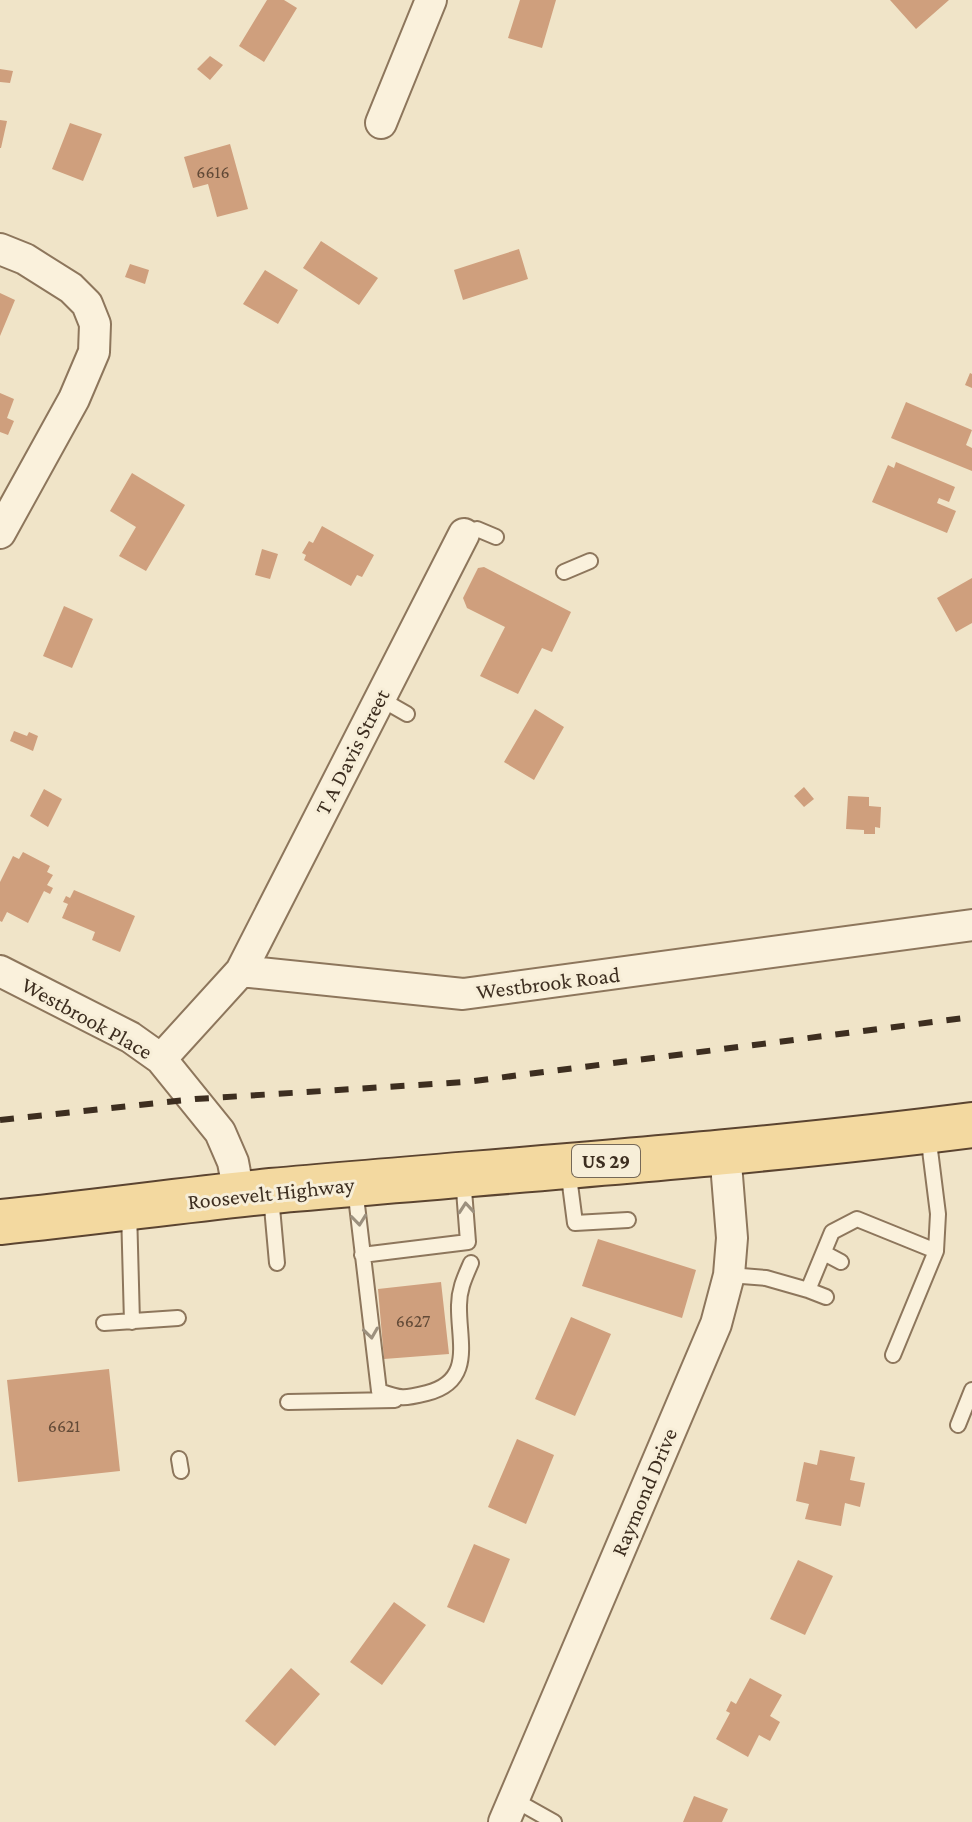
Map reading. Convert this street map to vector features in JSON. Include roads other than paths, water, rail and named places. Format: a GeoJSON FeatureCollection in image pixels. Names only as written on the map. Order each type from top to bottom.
{"type":"FeatureCollection","features":[{"type":"Feature","properties":{"kind":"main road","name":"Roosevelt Highway"},"geometry":{"type":"LineString","coordinates":[[0,1222],[255,1193],[725,1151],[972,1125]]}},
{"type":"Feature","properties":{"kind":"street"},"geometry":{"type":"LineString","coordinates":[[381,123],[431,0]]}},
{"type":"Feature","properties":{"kind":"street"},"geometry":{"type":"LineString","coordinates":[[0,249],[25,259],[71,288],[87,304],[95,324],[94,352],[74,399],[0,533]]}},
{"type":"Feature","properties":{"kind":"street","name":"T A Davis Street"},"geometry":{"type":"LineString","coordinates":[[241,971],[464,534]]}},
{"type":"Feature","properties":{"kind":"street","name":"Westbrook Road"},"geometry":{"type":"LineString","coordinates":[[241,971],[463,994],[972,925]]}},
{"type":"Feature","properties":{"kind":"street","name":"Westbrook Place"},"geometry":{"type":"LineString","coordinates":[[0,971],[130,1037],[161,1059],[220,1132],[233,1162],[255,1193]]}},
{"type":"Feature","properties":{"kind":"street"},"geometry":{"type":"LineString","coordinates":[[161,1059],[241,971]]}},
{"type":"Feature","properties":{"kind":"street","name":"Raymond Drive"},"geometry":{"type":"LineString","coordinates":[[508,1810],[716,1324],[729,1275],[725,1243],[725,1151]]}},
{"type":"Feature","properties":{"kind":"lane"},"geometry":{"type":"LineString","coordinates":[[464,534],[477,529],[496,537]]}},
{"type":"Feature","properties":{"kind":"lane"},"geometry":{"type":"LineString","coordinates":[[564,572],[590,561]]}},
{"type":"Feature","properties":{"kind":"lane"},"geometry":{"type":"LineString","coordinates":[[379,698],[407,714]]}},
{"type":"Feature","properties":{"kind":"lane"},"geometry":{"type":"LineString","coordinates":[[893,1355],[899,1328],[913,1293],[936,1251],[938,1214],[928,1130]]}},
{"type":"Feature","properties":{"kind":"lane"},"geometry":{"type":"LineString","coordinates":[[568,1165],[575,1223],[628,1220]]}},
{"type":"Feature","properties":{"kind":"lane"},"geometry":{"type":"LineString","coordinates":[[362,1255],[468,1242],[463,1174]]}},
{"type":"Feature","properties":{"kind":"lane"},"geometry":{"type":"LineString","coordinates":[[355,1184],[379,1391],[402,1399]]}},
{"type":"Feature","properties":{"kind":"lane"},"geometry":{"type":"LineString","coordinates":[[255,1193],[277,1263]]}},
{"type":"Feature","properties":{"kind":"lane"},"geometry":{"type":"LineString","coordinates":[[129,1209],[132,1322]]}},
{"type":"Feature","properties":{"kind":"lane"},"geometry":{"type":"LineString","coordinates":[[808,1290],[832,1232],[857,1219],[936,1251]]}},
{"type":"Feature","properties":{"kind":"lane"},"geometry":{"type":"LineString","coordinates":[[824,1253],[841,1262]]}},
{"type":"Feature","properties":{"kind":"lane"},"geometry":{"type":"LineString","coordinates":[[288,1402],[402,1399],[442,1389],[461,1366],[461,1286],[471,1263]]}},
{"type":"Feature","properties":{"kind":"lane"},"geometry":{"type":"LineString","coordinates":[[729,1275],[766,1278],[826,1297]]}},
{"type":"Feature","properties":{"kind":"lane"},"geometry":{"type":"LineString","coordinates":[[104,1323],[178,1318]]}},
{"type":"Feature","properties":{"kind":"lane"},"geometry":{"type":"LineString","coordinates":[[958,1425],[972,1390]]}},
{"type":"Feature","properties":{"kind":"lane"},"geometry":{"type":"LineString","coordinates":[[508,1810],[554,1822]]}},
{"type":"Feature","properties":{"kind":"railway"},"geometry":{"type":"LineString","coordinates":[[0,1120],[195,1099],[466,1082],[972,1017]]}}]}
